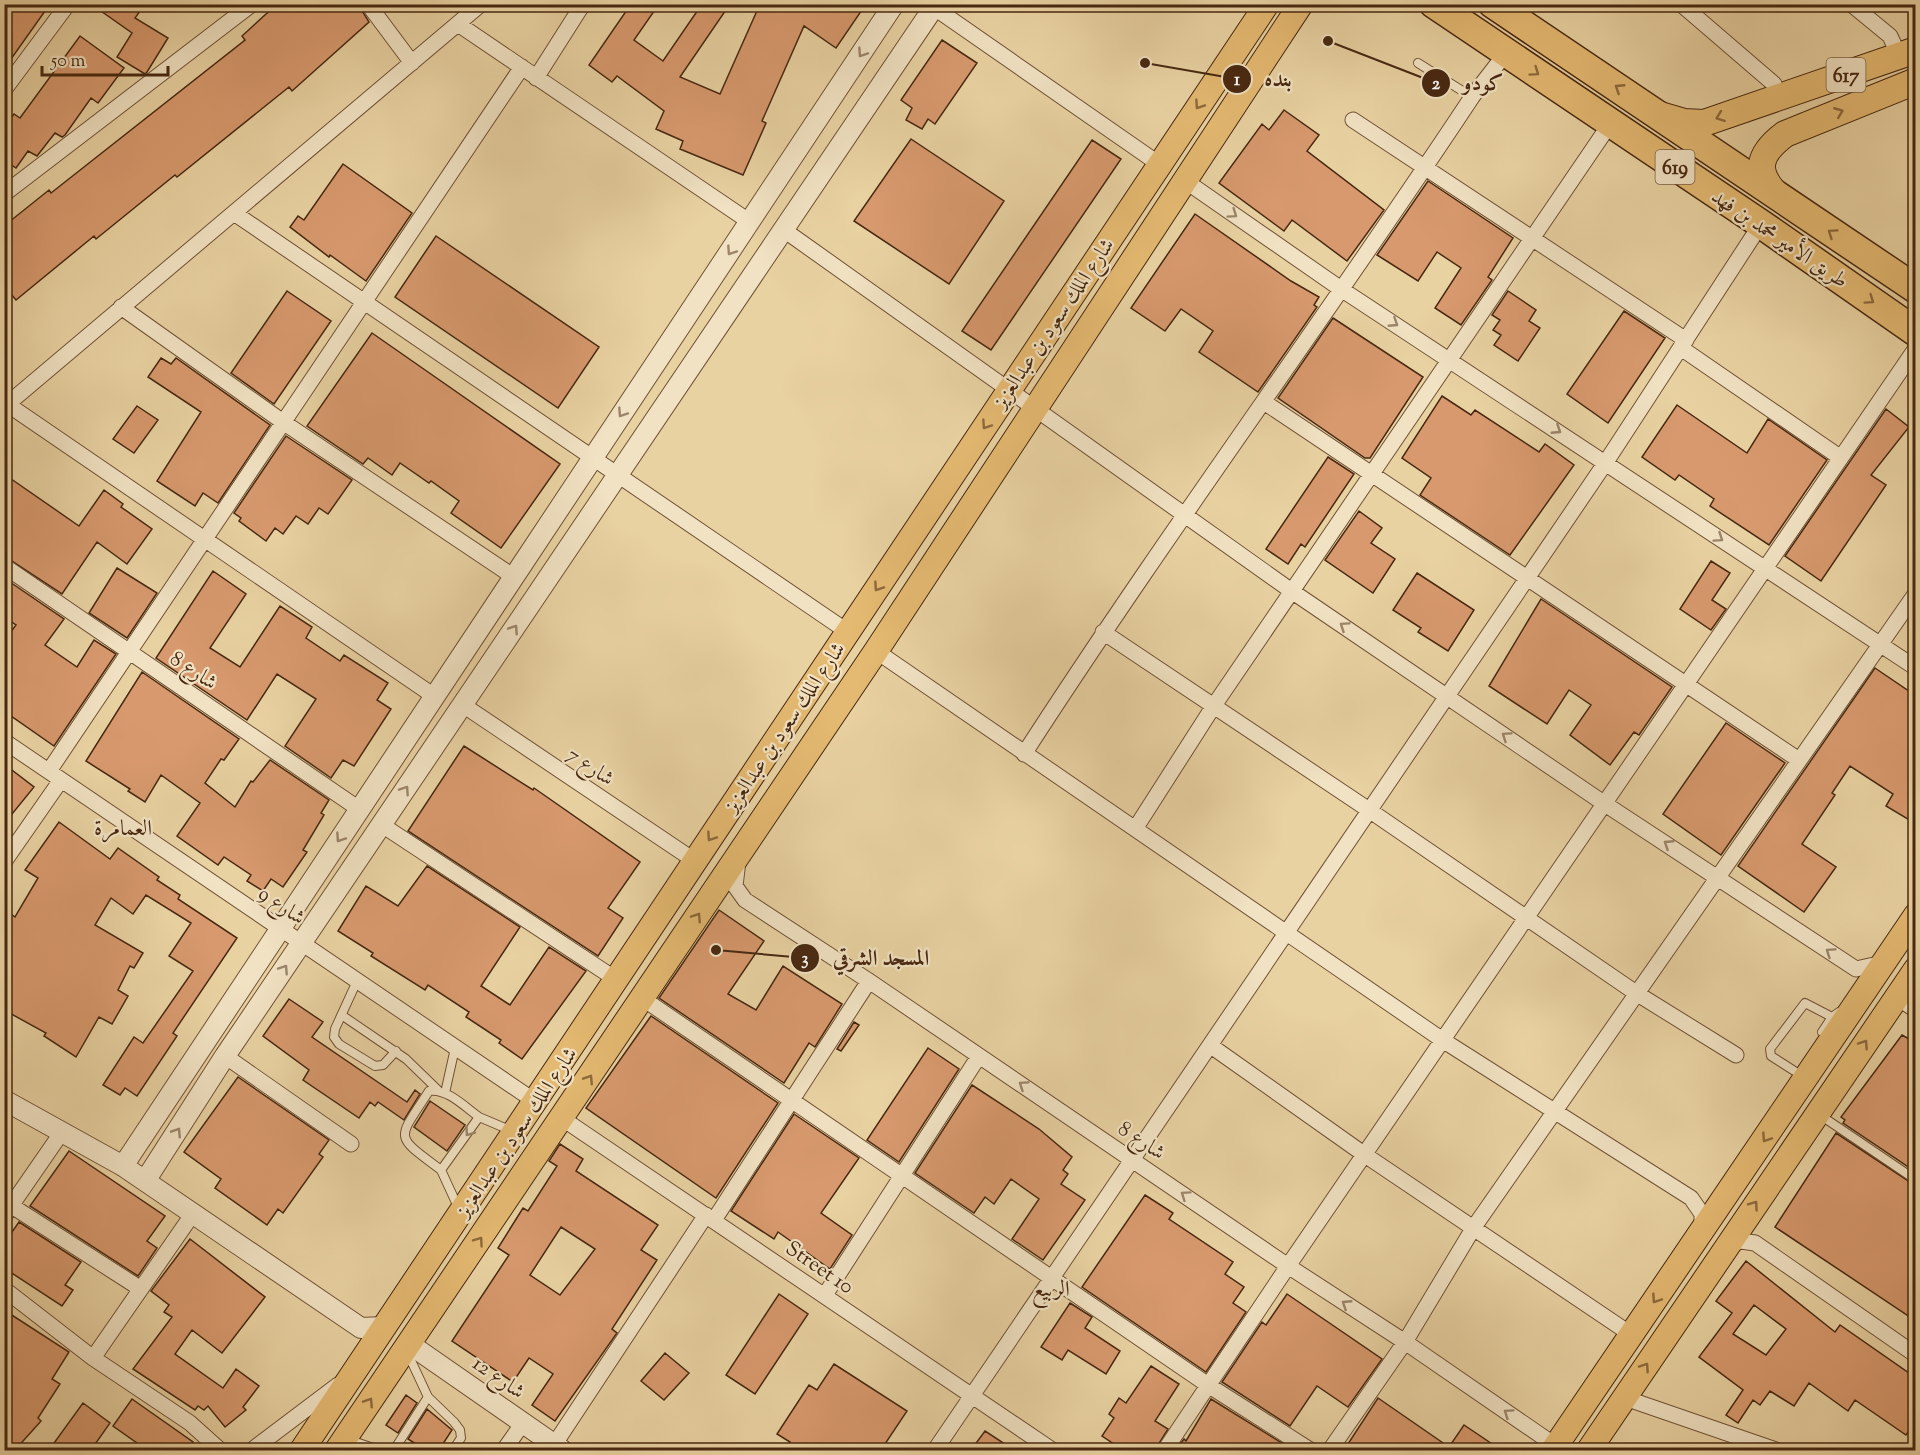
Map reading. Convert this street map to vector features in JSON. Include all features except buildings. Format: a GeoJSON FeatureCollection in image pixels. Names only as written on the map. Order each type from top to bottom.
{"type":"FeatureCollection","features":[{"type":"Feature","properties":{"kind":"highway","name":"طريق الأمير محمد بن فهد"},"geometry":{"type":"LineString","coordinates":[[1434,4],[1761,224],[1916,332]]}},
{"type":"Feature","properties":{"kind":"highway","name":"طريق الأمير محمد بن فهد"},"geometry":{"type":"LineString","coordinates":[[1493,4],[1916,289]]}},
{"type":"Feature","properties":{"kind":"highway","name":"617"},"geometry":{"type":"LineString","coordinates":[[1775,92],[1907,53]]}},
{"type":"Feature","properties":{"kind":"highway","name":"617"},"geometry":{"type":"LineString","coordinates":[[1785,134],[1916,81]]}},
{"type":"Feature","properties":{"kind":"highway"},"geometry":{"type":"LineString","coordinates":[[1660,115],[1684,122],[1704,123],[1752,105],[1775,92]]}},
{"type":"Feature","properties":{"kind":"highway"},"geometry":{"type":"LineString","coordinates":[[1775,92],[1764,113],[1765,124],[1776,133],[1785,134]]}},
{"type":"Feature","properties":{"kind":"highway"},"geometry":{"type":"LineString","coordinates":[[1785,134],[1766,152],[1762,169],[1767,185],[1785,202]]}},
{"type":"Feature","properties":{"kind":"main road","name":"شارع الملك سعود بن عبدالعزيز"},"geometry":{"type":"LineString","coordinates":[[302,1450],[1267,4]]}},
{"type":"Feature","properties":{"kind":"main road","name":"شارع الملك سعود بن عبدالعزيز"},"geometry":{"type":"LineString","coordinates":[[341,1444],[406,1345],[563,1119],[1036,411],[1300,4]]}},
{"type":"Feature","properties":{"kind":"main road"},"geometry":{"type":"LineString","coordinates":[[1557,1449],[1916,915]]}},
{"type":"Feature","properties":{"kind":"main road"},"geometry":{"type":"LineString","coordinates":[[1589,1450],[1818,1113],[1906,1004],[1916,969]]}},
{"type":"Feature","properties":{"kind":"street"},"geometry":{"type":"LineString","coordinates":[[4,90],[68,4]]}},
{"type":"Feature","properties":{"kind":"street"},"geometry":{"type":"LineString","coordinates":[[4,194],[252,4]]}},
{"type":"Feature","properties":{"kind":"street"},"geometry":{"type":"LineString","coordinates":[[368,4],[412,63]]}},
{"type":"Feature","properties":{"kind":"street"},"geometry":{"type":"LineString","coordinates":[[434,696],[6,404],[481,4]]}},
{"type":"Feature","properties":{"kind":"street"},"geometry":{"type":"LineString","coordinates":[[536,78],[583,4]]}},
{"type":"Feature","properties":{"kind":"street"},"geometry":{"type":"LineString","coordinates":[[123,1166],[894,4]]}},
{"type":"Feature","properties":{"kind":"street"},"geometry":{"type":"LineString","coordinates":[[1681,4],[1775,92]]}},
{"type":"Feature","properties":{"kind":"street"},"geometry":{"type":"LineString","coordinates":[[1851,4],[1907,53]]}},
{"type":"Feature","properties":{"kind":"street"},"geometry":{"type":"LineString","coordinates":[[145,1181],[225,1056],[933,6],[1159,164]]}},
{"type":"Feature","properties":{"kind":"street"},"geometry":{"type":"LineString","coordinates":[[458,24],[750,222]]}},
{"type":"Feature","properties":{"kind":"street"},"geometry":{"type":"LineString","coordinates":[[1024,754],[1103,632],[1264,402],[1472,97],[1506,53]]}},
{"type":"Feature","properties":{"kind":"street"},"geometry":{"type":"LineString","coordinates":[[4,862],[130,652],[362,302],[522,67]]}},
{"type":"Feature","properties":{"kind":"street"},"geometry":{"type":"LineString","coordinates":[[1353,120],[1532,239],[1683,344],[1840,458]]}},
{"type":"Feature","properties":{"kind":"street"},"geometry":{"type":"LineString","coordinates":[[1135,829],[1213,707],[1610,124]]}},
{"type":"Feature","properties":{"kind":"street"},"geometry":{"type":"LineString","coordinates":[[1184,180],[1341,289],[1916,668]]}},
{"type":"Feature","properties":{"kind":"street"},"geometry":{"type":"LineString","coordinates":[[234,213],[591,460],[848,632]]}},
{"type":"Feature","properties":{"kind":"street"},"geometry":{"type":"LineString","coordinates":[[935,1450],[1606,462],[1761,224]]}},
{"type":"Feature","properties":{"kind":"street"},"geometry":{"type":"LineString","coordinates":[[784,230],[1293,592],[1605,804],[1856,969],[1883,963]]}},
{"type":"Feature","properties":{"kind":"street"},"geometry":{"type":"LineString","coordinates":[[121,307],[283,422],[514,577]]}},
{"type":"Feature","properties":{"kind":"street"},"geometry":{"type":"LineString","coordinates":[[1165,1450],[1288,1266],[1916,348]]}},
{"type":"Feature","properties":{"kind":"street"},"geometry":{"type":"LineString","coordinates":[[1264,402],[1798,760]]}},
{"type":"Feature","properties":{"kind":"street","name":"شارع 8"},"geometry":{"type":"LineString","coordinates":[[4,566],[359,809]]}},
{"type":"Feature","properties":{"kind":"street"},"geometry":{"type":"LineString","coordinates":[[1330,1450],[1406,1342],[1474,1227],[1716,876],[1916,593]]}},
{"type":"Feature","properties":{"kind":"street"},"geometry":{"type":"LineString","coordinates":[[1103,632],[1636,993],[1736,1055]]}},
{"type":"Feature","properties":{"kind":"street"},"geometry":{"type":"LineString","coordinates":[[876,651],[1444,1041],[1691,1198],[1702,1214],[1701,1233]]}},
{"type":"Feature","properties":{"kind":"street","name":"شارع 7"},"geometry":{"type":"LineString","coordinates":[[463,705],[695,861]]}},
{"type":"Feature","properties":{"kind":"street","name":"شارع 9"},"geometry":{"type":"LineString","coordinates":[[4,741],[536,1102]]}},
{"type":"Feature","properties":{"kind":"street"},"geometry":{"type":"LineString","coordinates":[[382,825],[617,980]]}},
{"type":"Feature","properties":{"kind":"street","name":"شارع 8"},"geometry":{"type":"LineString","coordinates":[[740,851],[735,886],[745,900],[869,981],[1288,1266],[1406,1342],[1557,1449]]}},
{"type":"Feature","properties":{"kind":"street"},"geometry":{"type":"LineString","coordinates":[[558,1448],[710,1217],[792,1100],[869,981]]}},
{"type":"Feature","properties":{"kind":"street"},"geometry":{"type":"LineString","coordinates":[[642,998],[1208,1385],[1310,1450]]}},
{"type":"Feature","properties":{"kind":"street"},"geometry":{"type":"LineString","coordinates":[[1211,1046],[1365,1155],[1632,1335]]}},
{"type":"Feature","properties":{"kind":"street"},"geometry":{"type":"LineString","coordinates":[[225,1056],[351,1144]]}},
{"type":"Feature","properties":{"kind":"street"},"geometry":{"type":"LineString","coordinates":[[825,1295],[979,1056]]}},
{"type":"Feature","properties":{"kind":"street"},"geometry":{"type":"LineString","coordinates":[[4,1100],[123,1166],[192,1215],[362,1328],[384,1327]]}},
{"type":"Feature","properties":{"kind":"street","name":"Street 10"},"geometry":{"type":"LineString","coordinates":[[563,1119],[1052,1450]]}},
{"type":"Feature","properties":{"kind":"street"},"geometry":{"type":"LineString","coordinates":[[62,1132],[7,1207],[141,1289]]}},
{"type":"Feature","properties":{"kind":"street"},"geometry":{"type":"LineString","coordinates":[[93,1358],[192,1215]]}},
{"type":"Feature","properties":{"kind":"street"},"geometry":{"type":"LineString","coordinates":[[1725,1248],[1748,1240],[1916,1355]]}},
{"type":"Feature","properties":{"kind":"street"},"geometry":{"type":"LineString","coordinates":[[4,1289],[93,1358],[190,1423],[220,1450]]}},
{"type":"Feature","properties":{"kind":"street","name":"شارع 12"},"geometry":{"type":"LineString","coordinates":[[406,1345],[558,1448]]}},
{"type":"Feature","properties":{"kind":"street"},"geometry":{"type":"LineString","coordinates":[[252,1450],[357,1370]]}},
{"type":"Feature","properties":{"kind":"street"},"geometry":{"type":"LineString","coordinates":[[1625,1398],[1776,1450]]}},
{"type":"Feature","properties":{"kind":"street"},"geometry":{"type":"LineString","coordinates":[[504,1450],[523,1423]]}},
{"type":"Feature","properties":{"kind":"lane"},"geometry":{"type":"LineString","coordinates":[[1418,63],[1472,97]]}},
{"type":"Feature","properties":{"kind":"lane"},"geometry":{"type":"LineString","coordinates":[[357,981],[343,1016],[335,1029],[334,1037],[367,1064],[375,1066],[383,1065],[396,1051]]}},
{"type":"Feature","properties":{"kind":"lane"},"geometry":{"type":"LineString","coordinates":[[1820,1036],[1832,1017],[1860,996]]}},
{"type":"Feature","properties":{"kind":"lane"},"geometry":{"type":"LineString","coordinates":[[1796,1072],[1771,1056],[1770,1048],[1804,1003],[1832,1017]]}},
{"type":"Feature","properties":{"kind":"lane"},"geometry":{"type":"LineString","coordinates":[[343,1016],[396,1051],[441,1091],[480,1117],[516,1132]]}},
{"type":"Feature","properties":{"kind":"lane"},"geometry":{"type":"LineString","coordinates":[[441,1091],[455,1048]]}},
{"type":"Feature","properties":{"kind":"lane"},"geometry":{"type":"LineString","coordinates":[[1791,1102],[1796,1072],[1802,1063]]}},
{"type":"Feature","properties":{"kind":"lane"},"geometry":{"type":"LineString","coordinates":[[441,1091],[429,1091],[404,1130],[404,1138],[407,1145],[441,1170],[461,1214]]}},
{"type":"Feature","properties":{"kind":"lane"},"geometry":{"type":"LineString","coordinates":[[1818,1113],[1916,1180]]}},
{"type":"Feature","properties":{"kind":"lane"},"geometry":{"type":"LineString","coordinates":[[441,1170],[480,1117]]}},
{"type":"Feature","properties":{"kind":"lane"},"geometry":{"type":"LineString","coordinates":[[406,1345],[428,1397],[460,1430],[461,1438],[453,1450]]}},
{"type":"Feature","properties":{"kind":"lane"},"geometry":{"type":"LineString","coordinates":[[394,1450],[428,1397]]}},
{"type":"Feature","properties":{"kind":"lane"},"geometry":{"type":"LineString","coordinates":[[341,1444],[379,1450]]}},
{"type":"Feature","properties":{"kind":"place","name":"كودو"},"geometry":{"type":"Point","coordinates":[1328,41]}},
{"type":"Feature","properties":{"kind":"place","name":"بنده"},"geometry":{"type":"Point","coordinates":[1145,63]}},
{"type":"Feature","properties":{"kind":"place","name":"المسجد الشرقي"},"geometry":{"type":"Point","coordinates":[716,950]}},
{"type":"Feature","properties":{"kind":"district","name":"العمامرة"},"geometry":{"type":"Point","coordinates":[123,827]}},
{"type":"Feature","properties":{"kind":"district","name":"الربيع"},"geometry":{"type":"Point","coordinates":[1051,1288]}}]}
